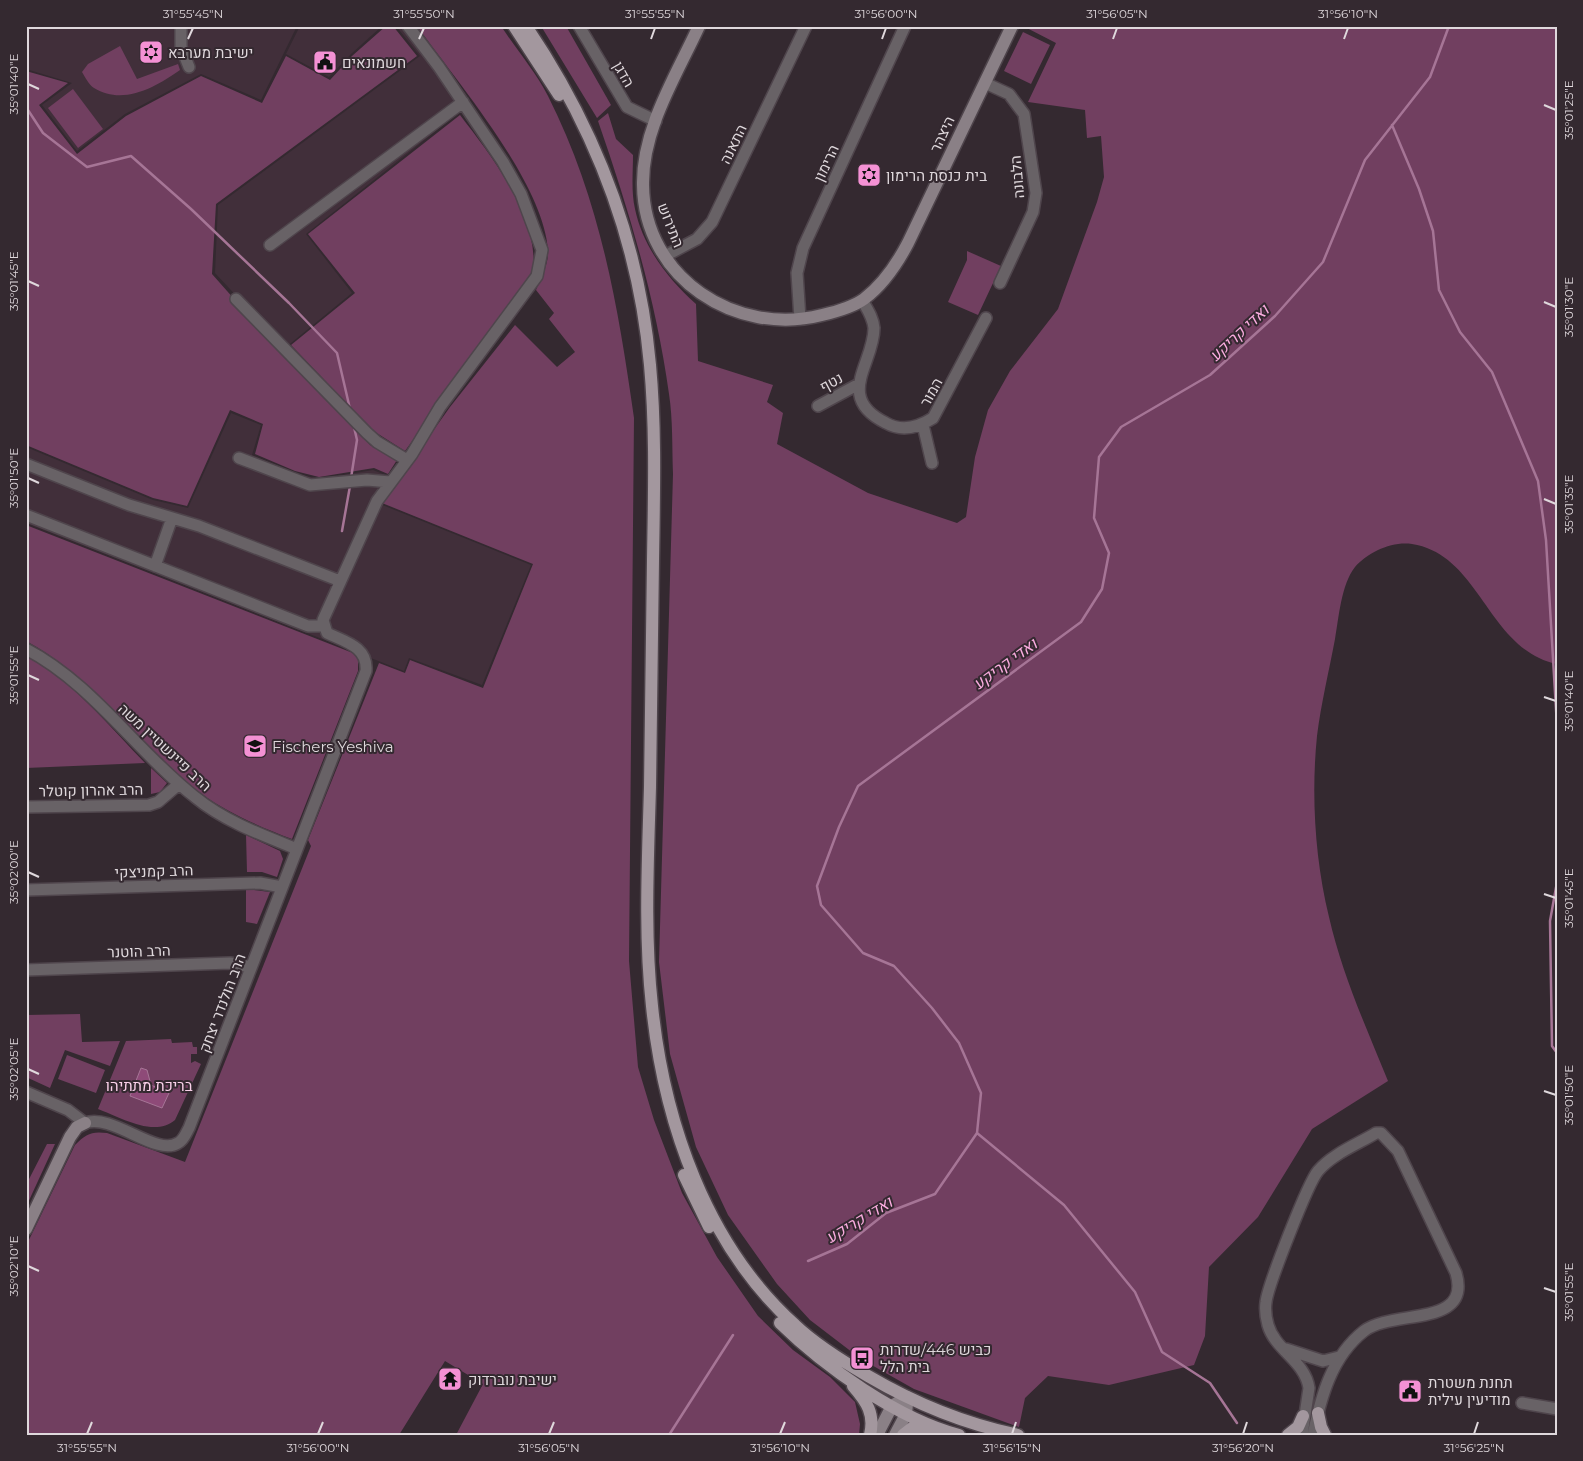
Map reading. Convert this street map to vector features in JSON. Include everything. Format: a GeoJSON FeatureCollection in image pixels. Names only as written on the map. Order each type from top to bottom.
{"type":"FeatureCollection","features":[{"type":"Feature","properties":{"kind":"main road"},"geometry":{"type":"LineString","coordinates":[[514,26],[553,84],[600,181],[622,257],[637,332],[644,398],[646,490],[639,913],[643,1004],[661,1107],[692,1195],[722,1252],[775,1318],[816,1355],[892,1406],[906,1414],[959,1435]]}},
{"type":"Feature","properties":{"kind":"main road"},"geometry":{"type":"LineString","coordinates":[[526,26],[560,79],[580,116],[608,178],[631,255],[648,347],[653,416],[655,490],[648,913],[651,1003],[669,1105],[700,1191],[730,1248],[765,1293],[796,1326],[825,1349],[907,1397],[966,1421],[1018,1435]]}},
{"type":"Feature","properties":{"kind":"main road"},"geometry":{"type":"LineString","coordinates":[[843,1374],[868,1405],[872,1415],[870,1435]]}},
{"type":"Feature","properties":{"kind":"main road"},"geometry":{"type":"LineString","coordinates":[[1318,1413],[1325,1435]]}},
{"type":"Feature","properties":{"kind":"main road"},"geometry":{"type":"LineString","coordinates":[[1288,1435],[1298,1427],[1304,1416]]}},
{"type":"Feature","properties":{"kind":"main road"},"geometry":{"type":"LineString","coordinates":[[903,1435],[917,1428],[943,1430]]}},
{"type":"Feature","properties":{"kind":"street"},"geometry":{"type":"LineString","coordinates":[[181,26],[181,47],[189,67]]}},
{"type":"Feature","properties":{"kind":"street"},"geometry":{"type":"LineString","coordinates":[[26,515],[308,626],[324,626],[323,620],[369,516],[440,407],[530,288],[537,276],[541,263],[542,250],[538,234],[521,194],[503,162],[463,102],[408,26]]}},
{"type":"Feature","properties":{"kind":"street","name":"הדגן"},"geometry":{"type":"LineString","coordinates":[[579,26],[627,107],[656,121]]}},
{"type":"Feature","properties":{"kind":"street","name":"התירוש"},"geometry":{"type":"LineString","coordinates":[[700,26],[656,121],[646,149],[643,186],[650,223],[665,256],[680,276],[704,296],[720,306],[754,318],[770,320],[800,319],[828,313],[862,300]]}},
{"type":"Feature","properties":{"kind":"street","name":"התאנה"},"geometry":{"type":"LineString","coordinates":[[665,256],[697,239],[712,222],[806,26]]}},
{"type":"Feature","properties":{"kind":"street","name":"הרימון"},"geometry":{"type":"LineString","coordinates":[[800,319],[797,273],[803,248],[905,26]]}},
{"type":"Feature","properties":{"kind":"street","name":"היצהר"},"geometry":{"type":"LineString","coordinates":[[862,300],[889,275],[899,259],[1012,26]]}},
{"type":"Feature","properties":{"kind":"street","name":"הלבונה"},"geometry":{"type":"LineString","coordinates":[[985,83],[1009,94],[1024,114],[1036,193],[1032,212],[1000,283]]}},
{"type":"Feature","properties":{"kind":"street"},"geometry":{"type":"LineString","coordinates":[[270,245],[463,102]]}},
{"type":"Feature","properties":{"kind":"street"},"geometry":{"type":"LineString","coordinates":[[236,300],[367,433],[377,442],[407,460]]}},
{"type":"Feature","properties":{"kind":"street"},"geometry":{"type":"LineString","coordinates":[[858,384],[874,329],[872,317],[862,300]]}},
{"type":"Feature","properties":{"kind":"street","name":"המור"},"geometry":{"type":"LineString","coordinates":[[858,384],[866,406],[885,423],[896,428],[923,425],[933,418],[941,406],[986,318]]}},
{"type":"Feature","properties":{"kind":"street","name":"נטף"},"geometry":{"type":"LineString","coordinates":[[818,406],[858,384]]}},
{"type":"Feature","properties":{"kind":"street"},"geometry":{"type":"LineString","coordinates":[[923,425],[932,463]]}},
{"type":"Feature","properties":{"kind":"street"},"geometry":{"type":"LineString","coordinates":[[239,458],[310,485],[367,480],[390,482]]}},
{"type":"Feature","properties":{"kind":"street"},"geometry":{"type":"LineString","coordinates":[[26,464],[129,505],[199,526],[340,582]]}},
{"type":"Feature","properties":{"kind":"street"},"geometry":{"type":"LineString","coordinates":[[155,566],[172,518]]}},
{"type":"Feature","properties":{"kind":"street","name":"הרב הולנדר יצחק"},"geometry":{"type":"LineString","coordinates":[[85,1124],[93,1120],[108,1123],[168,1146],[179,1143],[190,1128],[366,671],[364,654],[357,648],[328,633],[324,626]]}},
{"type":"Feature","properties":{"kind":"street","name":"הרב פיינשטיין משה"},"geometry":{"type":"LineString","coordinates":[[26,649],[45,659],[78,684],[179,784],[196,798],[230,820],[296,849]]}},
{"type":"Feature","properties":{"kind":"street","name":"הרב אהרון קוטלר"},"geometry":{"type":"LineString","coordinates":[[26,807],[149,805],[158,802],[179,784]]}},
{"type":"Feature","properties":{"kind":"street","name":"הרב קמניצקי"},"geometry":{"type":"LineString","coordinates":[[26,890],[260,883],[282,887]]}},
{"type":"Feature","properties":{"kind":"street","name":"הרב הוטנר"},"geometry":{"type":"LineString","coordinates":[[26,970],[230,962],[251,967]]}},
{"type":"Feature","properties":{"kind":"street"},"geometry":{"type":"LineString","coordinates":[[26,1092],[68,1110],[85,1124],[78,1128],[70,1137],[26,1229]]}},
{"type":"Feature","properties":{"kind":"street"},"geometry":{"type":"LineString","coordinates":[[1302,1435],[1309,1388],[1308,1381],[1300,1367],[1280,1346],[1270,1332],[1266,1302],[1313,1178],[1331,1159],[1376,1133],[1381,1133],[1398,1151],[1448,1255],[1458,1279],[1457,1292],[1451,1303],[1441,1311],[1376,1323],[1353,1340],[1339,1357],[1326,1385],[1313,1435]]}},
{"type":"Feature","properties":{"kind":"street"},"geometry":{"type":"LineString","coordinates":[[1280,1346],[1316,1360],[1329,1361],[1339,1357]]}},
{"type":"Feature","properties":{"kind":"street"},"geometry":{"type":"LineString","coordinates":[[876,1435],[892,1406],[907,1397]]}},
{"type":"Feature","properties":{"kind":"street"},"geometry":{"type":"LineString","coordinates":[[896,1435],[906,1414],[907,1397]]}},
{"type":"Feature","properties":{"kind":"street"},"geometry":{"type":"LineString","coordinates":[[1522,1403],[1557,1409]]}},
{"type":"Feature","properties":{"kind":"shaded area"},"geometry":{"type":"Polygon","coordinates":[[[32,26],[297,26],[261,100],[201,74],[125,114],[77,151],[42,105],[72,83],[26,69],[26,30],[32,26]]]}},
{"type":"Feature","properties":{"kind":"shaded area"},"geometry":{"type":"Polygon","coordinates":[[[300,26],[382,26],[329,77],[286,54],[300,26]]]}},
{"type":"Feature","properties":{"kind":"shaded area"},"geometry":{"type":"Polygon","coordinates":[[[396,26],[413,26],[471,103],[306,234],[352,293],[285,348],[215,273],[218,205],[420,56],[396,26]]]}},
{"type":"Feature","properties":{"kind":"shaded area"},"geometry":{"type":"Polygon","coordinates":[[[231,413],[261,425],[252,455],[294,473],[319,479],[373,470],[398,480],[380,504],[531,565],[482,685],[409,658],[404,671],[26,523],[26,447],[153,500],[188,508],[231,413]]]}},
{"type":"Feature","properties":{"kind":"shaded area"},"geometry":{"type":"Polygon","coordinates":[[[141,1068],[147,1070],[151,1085],[169,1093],[162,1108],[130,1096],[141,1068]]]}},
{"type":"Feature","properties":{"kind":"green space"},"geometry":{"type":"Polygon","coordinates":[[[386,26],[393,26],[417,56],[216,204],[212,274],[282,353],[370,445],[397,460],[388,474],[374,468],[319,477],[295,471],[255,454],[263,424],[230,410],[187,506],[153,498],[26,445],[26,71],[68,83],[39,105],[77,154],[126,116],[201,76],[262,103],[286,56],[330,80],[352,56],[386,26]]]}},
{"type":"Feature","properties":{"kind":"green space"},"geometry":{"type":"Polygon","coordinates":[[[417,26],[501,26],[548,96],[566,135],[594,213],[621,334],[634,418],[629,961],[638,1067],[654,1120],[682,1193],[717,1257],[758,1316],[793,1350],[830,1377],[855,1402],[860,1424],[859,1435],[456,1435],[483,1384],[445,1361],[399,1435],[26,1435],[26,1246],[75,1145],[89,1134],[97,1132],[107,1133],[185,1162],[311,846],[308,840],[379,663],[405,673],[410,660],[483,688],[533,564],[382,503],[450,407],[515,325],[557,367],[575,352],[549,319],[554,313],[536,290],[546,265],[548,250],[543,223],[531,194],[496,133],[417,26]]]}},
{"type":"Feature","properties":{"kind":"green space"},"geometry":{"type":"Polygon","coordinates":[[[541,26],[566,26],[611,105],[597,118],[541,26]]]}},
{"type":"Feature","properties":{"kind":"green space"},"geometry":{"type":"Polygon","coordinates":[[[1023,26],[1557,26],[1557,664],[1534,655],[1515,640],[1454,565],[1435,552],[1412,544],[1396,544],[1373,552],[1360,562],[1350,574],[1341,602],[1317,736],[1314,804],[1317,850],[1324,895],[1334,938],[1355,1000],[1388,1081],[1312,1129],[1258,1217],[1209,1267],[1205,1336],[1194,1365],[1109,1385],[1048,1376],[1025,1398],[1019,1427],[914,1389],[861,1359],[810,1320],[777,1284],[728,1215],[696,1147],[670,1054],[659,962],[673,474],[672,424],[657,324],[649,290],[631,222],[598,121],[608,113],[616,139],[633,155],[634,202],[644,236],[650,249],[667,273],[696,304],[698,361],[773,385],[767,402],[783,413],[777,444],[868,493],[957,523],[966,517],[975,457],[988,410],[1010,371],[1058,309],[1097,202],[1104,177],[1101,136],[1087,138],[1085,110],[1028,102],[1056,43],[1023,26]]]}},
{"type":"Feature","properties":{"kind":"green space"},"geometry":{"type":"Polygon","coordinates":[[[1023,32],[1050,45],[1031,84],[1004,71],[1023,32]]]}},
{"type":"Feature","properties":{"kind":"green space"},"geometry":{"type":"Polygon","coordinates":[[[120,46],[137,79],[178,64],[180,70],[161,83],[128,95],[105,93],[94,88],[82,72],[88,64],[120,46]]]}},
{"type":"Feature","properties":{"kind":"green space"},"geometry":{"type":"Polygon","coordinates":[[[73,89],[103,129],[78,148],[48,108],[73,89]]]}},
{"type":"Feature","properties":{"kind":"green space"},"geometry":{"type":"Polygon","coordinates":[[[460,115],[499,169],[521,209],[529,231],[533,252],[533,273],[405,451],[372,430],[291,345],[355,293],[308,234],[460,115]]]}},
{"type":"Feature","properties":{"kind":"green space"},"geometry":{"type":"Polygon","coordinates":[[[967,251],[1001,266],[978,315],[948,302],[967,260],[967,251]]]}},
{"type":"Feature","properties":{"kind":"green space"},"geometry":{"type":"Polygon","coordinates":[[[26,525],[358,655],[358,671],[292,839],[245,819],[200,793],[177,775],[75,675],[52,657],[26,641],[26,525]]]}},
{"type":"Feature","properties":{"kind":"green space"},"geometry":{"type":"Polygon","coordinates":[[[26,656],[56,675],[89,704],[145,763],[26,768],[26,656]]]}},
{"type":"Feature","properties":{"kind":"green space"},"geometry":{"type":"Polygon","coordinates":[[[151,768],[167,783],[160,792],[151,794],[151,768]]]}},
{"type":"Feature","properties":{"kind":"green space"},"geometry":{"type":"Polygon","coordinates":[[[246,835],[280,851],[283,859],[277,877],[262,872],[247,872],[246,835]]]}},
{"type":"Feature","properties":{"kind":"green space"},"geometry":{"type":"Polygon","coordinates":[[[246,889],[270,892],[257,924],[246,922],[246,889]]]}},
{"type":"Feature","properties":{"kind":"green space"},"geometry":{"type":"Polygon","coordinates":[[[80,1014],[82,1042],[120,1041],[110,1066],[65,1050],[50,1088],[26,1077],[26,1015],[80,1014]]]}},
{"type":"Feature","properties":{"kind":"green space","name":"בריכת מתתיהו"},"geometry":{"type":"Polygon","coordinates":[[[171,1039],[172,1043],[192,1042],[193,1047],[197,1047],[197,1054],[191,1054],[191,1063],[195,1061],[201,1064],[175,1120],[167,1125],[147,1127],[126,1121],[98,1109],[126,1041],[171,1039]]]}},
{"type":"Feature","properties":{"kind":"green space"},"geometry":{"type":"Polygon","coordinates":[[[67,1055],[105,1070],[96,1093],[58,1079],[67,1055]]]}},
{"type":"Feature","properties":{"kind":"green space"},"geometry":{"type":"Polygon","coordinates":[[[47,1144],[55,1144],[26,1207],[26,1185],[47,1144]]]}},
{"type":"Feature","properties":{"kind":"waterway","name":"ואדי קריקע"},"geometry":{"type":"LineString","coordinates":[[808,1261],[847,1244],[886,1213],[935,1194],[977,1133],[981,1093],[959,1043],[932,1008],[894,966],[863,953],[821,905],[817,886],[839,827],[858,786],[1081,622],[1102,589],[1109,553],[1094,518],[1099,457],[1121,427],[1210,375],[1275,316],[1323,262],[1365,160],[1430,77],[1449,26]]}},
{"type":"Feature","properties":{"kind":"waterway"},"geometry":{"type":"LineString","coordinates":[[26,107],[43,133],[87,167],[131,156],[191,209],[289,303],[337,353],[350,409]]}},
{"type":"Feature","properties":{"kind":"waterway"},"geometry":{"type":"LineString","coordinates":[[1392,125],[1419,189],[1433,231],[1439,290],[1460,332],[1492,372],[1538,481],[1546,540],[1557,726]]}},
{"type":"Feature","properties":{"kind":"waterway"},"geometry":{"type":"LineString","coordinates":[[351,478],[357,440],[354,427]]}},
{"type":"Feature","properties":{"kind":"waterway"},"geometry":{"type":"LineString","coordinates":[[342,531],[350,486]]}},
{"type":"Feature","properties":{"kind":"waterway"},"geometry":{"type":"LineString","coordinates":[[1557,882],[1550,921],[1552,1046],[1557,1053]]}},
{"type":"Feature","properties":{"kind":"waterway"},"geometry":{"type":"LineString","coordinates":[[977,1133],[1064,1205],[1135,1292],[1162,1352],[1210,1383],[1237,1423]]}},
{"type":"Feature","properties":{"kind":"waterway","name":"ואדי קריקע"},"geometry":{"type":"LineString","coordinates":[[669,1435],[733,1335]]}},
{"type":"Feature","properties":{"kind":"place","name":"ישיבת מערבא"},"geometry":{"type":"Point","coordinates":[151,52]}},
{"type":"Feature","properties":{"kind":"place","name":"חשמונאים"},"geometry":{"type":"Point","coordinates":[325,62]}},
{"type":"Feature","properties":{"kind":"place","name":"בית כנסת הרימון"},"geometry":{"type":"Point","coordinates":[869,175]}},
{"type":"Feature","properties":{"kind":"place","name":"Fischers Yeshiva"},"geometry":{"type":"Point","coordinates":[255,746]}},
{"type":"Feature","properties":{"kind":"place","name":"כביש 446/שדרות בית הלל"},"geometry":{"type":"Point","coordinates":[862,1358]}},
{"type":"Feature","properties":{"kind":"place","name":"ישיבת נוברדוק"},"geometry":{"type":"Point","coordinates":[450,1379]}},
{"type":"Feature","properties":{"kind":"place","name":"תחנת משטרת מודיעין עילית"},"geometry":{"type":"Point","coordinates":[1410,1391]}}]}
